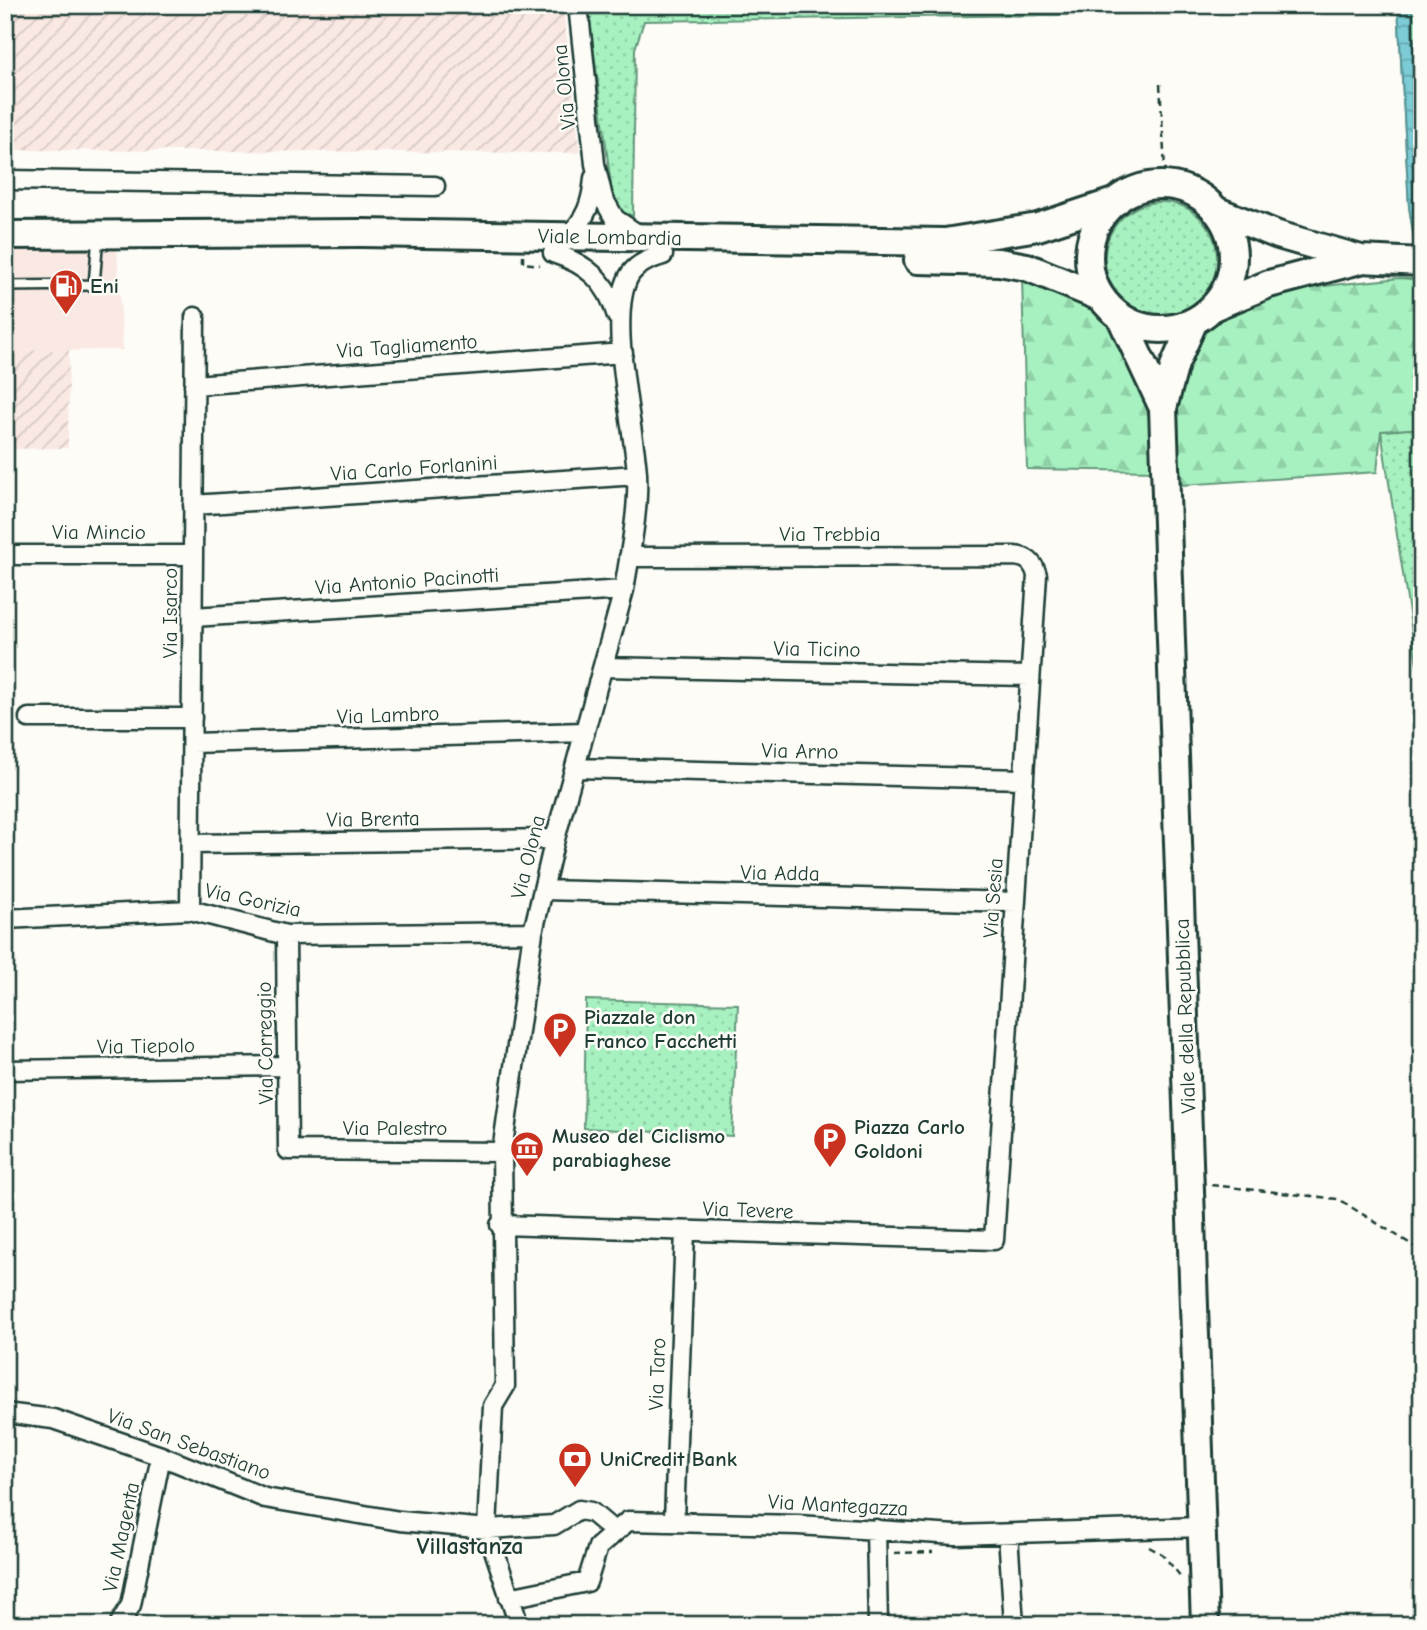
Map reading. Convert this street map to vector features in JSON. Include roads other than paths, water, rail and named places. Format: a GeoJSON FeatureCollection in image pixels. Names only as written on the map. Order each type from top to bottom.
{"type":"FeatureCollection","features":[{"type":"Feature","properties":{"kind":"main road"},"geometry":{"type":"LineString","coordinates":[[1163,408],[1121,317],[1102,298],[1089,265],[1095,230],[1116,201],[1140,189],[1166,186],[1193,193],[1215,210],[1278,235],[1362,260],[1413,262]]}},
{"type":"Feature","properties":{"kind":"main road","name":"Viale Lombardia"},"geometry":{"type":"LineString","coordinates":[[655,246],[944,242],[1038,227],[1116,201]]}},
{"type":"Feature","properties":{"kind":"main road"},"geometry":{"type":"LineString","coordinates":[[1163,408],[1175,364],[1204,314],[1228,285],[1233,259],[1228,233],[1215,210]]}},
{"type":"Feature","properties":{"kind":"main road","name":"Viale Lombardia"},"geometry":{"type":"LineString","coordinates":[[5,235],[98,236],[282,247],[561,244],[655,246],[999,262],[1027,267],[1102,298]]}},
{"type":"Feature","properties":{"kind":"main road"},"geometry":{"type":"LineString","coordinates":[[1121,317],[1157,329],[1176,328],[1269,285],[1362,260]]}},
{"type":"Feature","properties":{"kind":"main road","name":"Viale della Repubblica"},"geometry":{"type":"LineString","coordinates":[[1163,408],[1205,1625]]}},
{"type":"Feature","properties":{"kind":"street","name":"Via Olona"},"geometry":{"type":"LineString","coordinates":[[487,1529],[493,1406],[505,1386],[500,1225],[502,1152],[533,932],[555,839],[624,590],[637,475],[620,323],[621,295],[632,272],[655,246],[623,227],[608,210],[595,164],[578,5]]}},
{"type":"Feature","properties":{"kind":"street","name":"Via Olona"},"geometry":{"type":"LineString","coordinates":[[595,164],[589,208],[580,225],[561,244],[572,259],[594,274],[609,294],[620,323]]}},
{"type":"Feature","properties":{"kind":"street"},"geometry":{"type":"LineString","coordinates":[[5,180],[435,186]]}},
{"type":"Feature","properties":{"kind":"street","name":"Via Isarco"},"geometry":{"type":"LineString","coordinates":[[190,910],[195,317]]}},
{"type":"Feature","properties":{"kind":"street","name":"Via Tagliamento"},"geometry":{"type":"LineString","coordinates":[[194,385],[624,353]]}},
{"type":"Feature","properties":{"kind":"street","name":"Via Carlo Forlanini"},"geometry":{"type":"LineString","coordinates":[[193,505],[637,475]]}},
{"type":"Feature","properties":{"kind":"street","name":"Via Mincio"},"geometry":{"type":"LineString","coordinates":[[5,555],[193,555]]}},
{"type":"Feature","properties":{"kind":"street","name":"Via Trebbia"},"geometry":{"type":"LineString","coordinates":[[629,557],[1014,556],[1030,560]]}},
{"type":"Feature","properties":{"kind":"street","name":"Via Sesia"},"geometry":{"type":"LineString","coordinates":[[994,1240],[1037,575],[1030,560]]}},
{"type":"Feature","properties":{"kind":"street","name":"Via Antonio Pacinotti"},"geometry":{"type":"LineString","coordinates":[[192,617],[624,590]]}},
{"type":"Feature","properties":{"kind":"street","name":"Via Ticino"},"geometry":{"type":"LineString","coordinates":[[603,667],[1030,676]]}},
{"type":"Feature","properties":{"kind":"street"},"geometry":{"type":"LineString","coordinates":[[29,718],[192,718]]}},
{"type":"Feature","properties":{"kind":"street","name":"Via Lambro"},"geometry":{"type":"LineString","coordinates":[[192,743],[585,732]]}},
{"type":"Feature","properties":{"kind":"street","name":"Via Arno"},"geometry":{"type":"LineString","coordinates":[[575,768],[1024,779]]}},
{"type":"Feature","properties":{"kind":"street","name":"Via Brenta"},"geometry":{"type":"LineString","coordinates":[[191,844],[555,839]]}},
{"type":"Feature","properties":{"kind":"street","name":"Via Adda"},"geometry":{"type":"LineString","coordinates":[[543,890],[1016,902]]}},
{"type":"Feature","properties":{"kind":"street","name":"Via Gorizia"},"geometry":{"type":"LineString","coordinates":[[5,919],[190,910],[286,935],[533,932]]}},
{"type":"Feature","properties":{"kind":"street","name":"Via Correggio"},"geometry":{"type":"LineString","coordinates":[[286,935],[288,1150]]}},
{"type":"Feature","properties":{"kind":"street","name":"Via Tiepolo"},"geometry":{"type":"LineString","coordinates":[[5,1070],[288,1066]]}},
{"type":"Feature","properties":{"kind":"street","name":"Via Palestro"},"geometry":{"type":"LineString","coordinates":[[288,1150],[502,1152]]}},
{"type":"Feature","properties":{"kind":"street","name":"Via Tevere"},"geometry":{"type":"LineString","coordinates":[[500,1225],[994,1240]]}},
{"type":"Feature","properties":{"kind":"street","name":"Via Taro"},"geometry":{"type":"LineString","coordinates":[[674,1520],[685,1231]]}},
{"type":"Feature","properties":{"kind":"street","name":"Via San Sebastiano"},"geometry":{"type":"LineString","coordinates":[[5,1413],[53,1419],[161,1455],[265,1498],[400,1521],[487,1529],[554,1525],[579,1510],[592,1512],[615,1532]]}},
{"type":"Feature","properties":{"kind":"street","name":"Via Magenta"},"geometry":{"type":"LineString","coordinates":[[119,1625],[131,1605],[161,1455]]}},
{"type":"Feature","properties":{"kind":"street","name":"Via Mantegazza"},"geometry":{"type":"LineString","coordinates":[[615,1532],[628,1521],[674,1520],[956,1535],[1202,1527]]}},
{"type":"Feature","properties":{"kind":"street"},"geometry":{"type":"LineString","coordinates":[[487,1529],[519,1625]]}},
{"type":"Feature","properties":{"kind":"street"},"geometry":{"type":"LineString","coordinates":[[876,1529],[878,1625]]}},
{"type":"Feature","properties":{"kind":"street"},"geometry":{"type":"LineString","coordinates":[[509,1598],[587,1582],[598,1547],[615,1532]]}},
{"type":"Feature","properties":{"kind":"street"},"geometry":{"type":"LineString","coordinates":[[1009,1534],[1014,1625]]}},
{"type":"Feature","properties":{"kind":"lane"},"geometry":{"type":"LineString","coordinates":[[5,286],[94,285],[98,236]]}},
{"type":"Feature","properties":{"kind":"water"},"geometry":{"type":"Polygon","coordinates":[[[1398,5],[1411,5],[1413,19],[1422,284],[1409,207],[1398,5]]]}},
{"type":"Feature","properties":{"kind":"place","name":"Eni"},"geometry":{"type":"Point","coordinates":[66,316]}},
{"type":"Feature","properties":{"kind":"place","name":"Piazzale don Franco Facchetti"},"geometry":{"type":"Point","coordinates":[560,1059]}},
{"type":"Feature","properties":{"kind":"place","name":"Piazza Carlo Goldoni"},"geometry":{"type":"Point","coordinates":[830,1169]}},
{"type":"Feature","properties":{"kind":"place","name":"Museo del Ciclismo parabiaghese"},"geometry":{"type":"Point","coordinates":[527,1178]}},
{"type":"Feature","properties":{"kind":"place","name":"UniCredit Bank"},"geometry":{"type":"Point","coordinates":[575,1489]}},
{"type":"Feature","properties":{"kind":"district","name":"Villastanza"},"geometry":{"type":"Point","coordinates":[470,1546]}}]}
